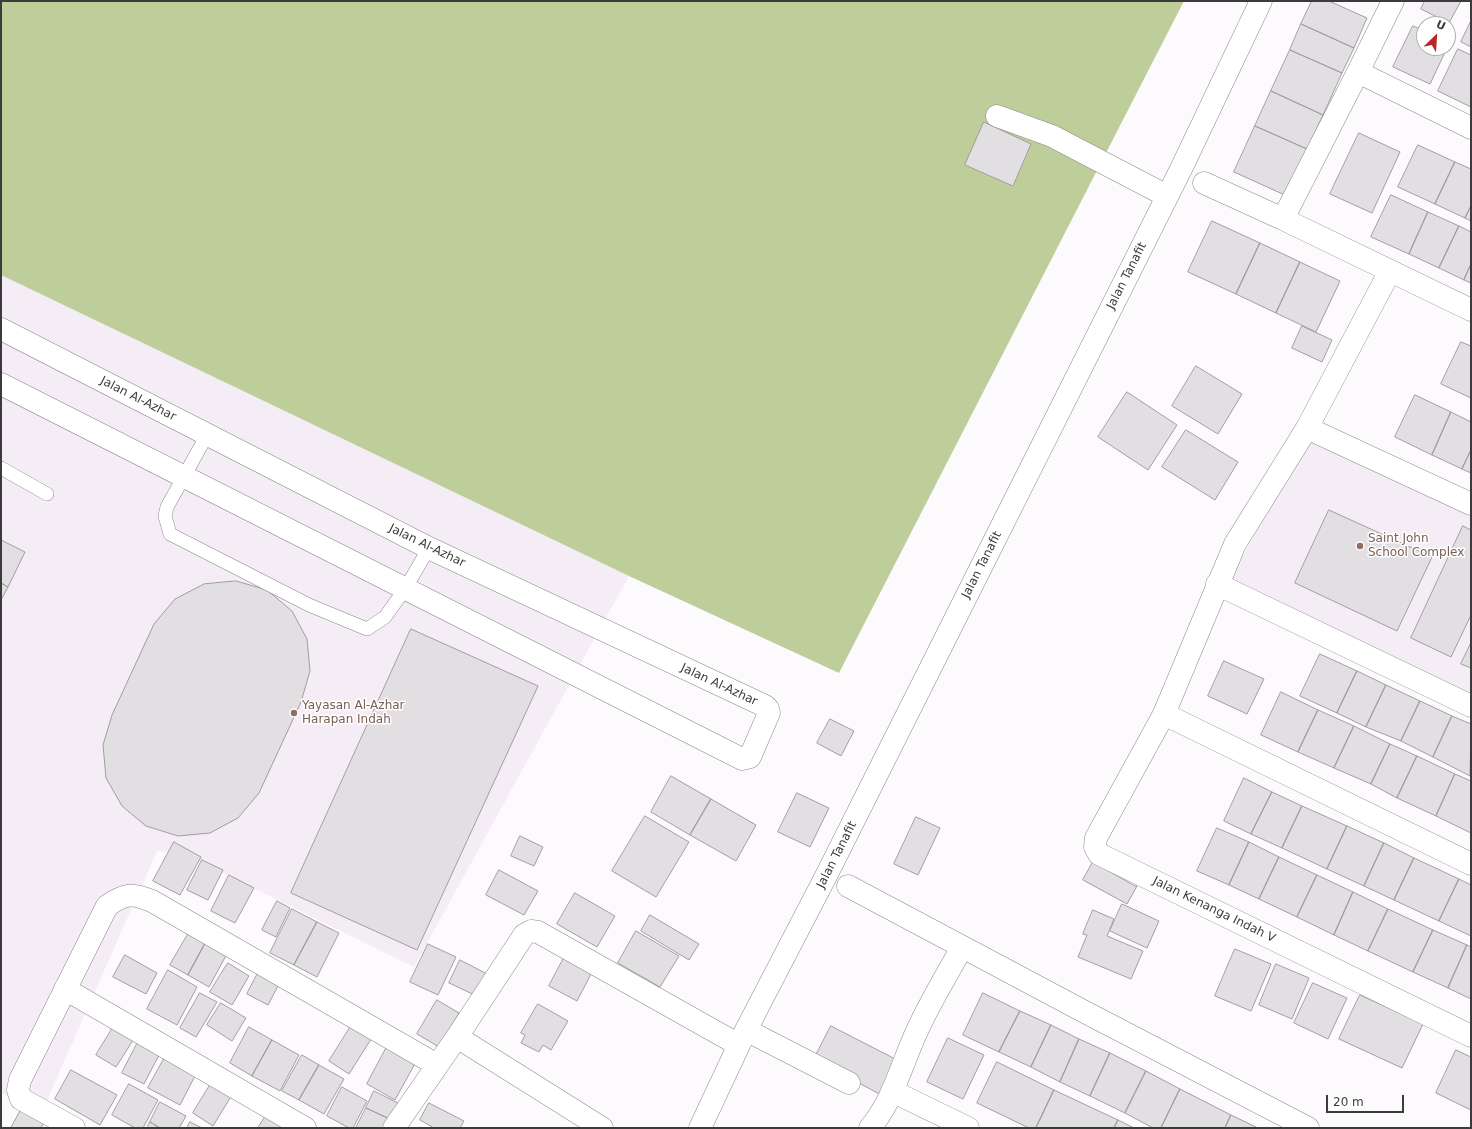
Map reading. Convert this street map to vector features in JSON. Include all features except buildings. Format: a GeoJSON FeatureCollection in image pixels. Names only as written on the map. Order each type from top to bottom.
{"type":"FeatureCollection","features":[{"type":"Feature","properties":{"kind":"street","name":"Jalan Tanafit"},"geometry":{"type":"LineString","coordinates":[[700,1128],[743,1038],[826,876],[1167,196],[1261,1]]}},
{"type":"Feature","properties":{"kind":"street"},"geometry":{"type":"LineString","coordinates":[[1283,219],[1393,1]]}},
{"type":"Feature","properties":{"kind":"street"},"geometry":{"type":"LineString","coordinates":[[1358,72],[1471,128]]}},
{"type":"Feature","properties":{"kind":"street"},"geometry":{"type":"LineString","coordinates":[[997,116],[1052,136],[1167,196]]}},
{"type":"Feature","properties":{"kind":"street"},"geometry":{"type":"LineString","coordinates":[[1204,183],[1283,219],[1471,310]]}},
{"type":"Feature","properties":{"kind":"street"},"geometry":{"type":"LineString","coordinates":[[1390,271],[1307,428],[1235,544],[1164,714],[1471,864]]}},
{"type":"Feature","properties":{"kind":"street","name":"Jalan Al-Azhar"},"geometry":{"type":"LineString","coordinates":[[1,384],[742,759],[750,757],[769,713],[765,706],[429,548],[2,331]]}},
{"type":"Feature","properties":{"kind":"street"},"geometry":{"type":"LineString","coordinates":[[1307,428],[1471,504]]}},
{"type":"Feature","properties":{"kind":"street"},"geometry":{"type":"LineString","coordinates":[[1217,584],[1471,706]]}},
{"type":"Feature","properties":{"kind":"street","name":"Jalan Kenanga Indah V"},"geometry":{"type":"LineString","coordinates":[[1164,714],[1096,838],[1095,847],[1099,854],[1471,1036]]}},
{"type":"Feature","properties":{"kind":"street"},"geometry":{"type":"LineString","coordinates":[[848,886],[1308,1128]]}},
{"type":"Feature","properties":{"kind":"street"},"geometry":{"type":"LineString","coordinates":[[74,1128],[22,1099],[18,1090],[20,1080],[107,906],[118,898],[135,894],[152,901],[437,1065]]}},
{"type":"Feature","properties":{"kind":"street"},"geometry":{"type":"LineString","coordinates":[[394,1128],[457,1037],[524,935],[531,931],[538,932],[743,1038],[849,1083]]}},
{"type":"Feature","properties":{"kind":"street"},"geometry":{"type":"LineString","coordinates":[[870,1128],[876,1121],[892,1091],[917,1030],[962,947]]}},
{"type":"Feature","properties":{"kind":"street"},"geometry":{"type":"LineString","coordinates":[[65,988],[305,1128]]}},
{"type":"Feature","properties":{"kind":"street"},"geometry":{"type":"LineString","coordinates":[[457,1037],[602,1128]]}},
{"type":"Feature","properties":{"kind":"street"},"geometry":{"type":"LineString","coordinates":[[892,1091],[968,1128]]}},
{"type":"Feature","properties":{"kind":"lane"},"geometry":{"type":"LineString","coordinates":[[207,435],[166,512],[165,516],[170,534],[309,605],[367,629],[384,618],[405,589],[429,548]]}},
{"type":"Feature","properties":{"kind":"lane"},"geometry":{"type":"LineString","coordinates":[[1,468],[48,494]]}},
{"type":"Feature","properties":{"kind":"shaded area"},"geometry":{"type":"Polygon","coordinates":[[[1,275],[629,576],[414,967],[184,854],[157,851],[41,1114],[1,1093],[1,275]]]}},
{"type":"Feature","properties":{"kind":"shaded area","name":"Saint John School Complex"},"geometry":{"type":"Polygon","coordinates":[[[1309,438],[1471,513],[1471,693],[1230,579],[1309,438]]]}},
{"type":"Feature","properties":{"kind":"green space"},"geometry":{"type":"Polygon","coordinates":[[[1,1],[1184,1],[839,673],[629,576],[1,275],[1,1]]]}},
{"type":"Feature","properties":{"kind":"place","name":"Saint John School Complex"},"geometry":{"type":"Point","coordinates":[1360,546]}},
{"type":"Feature","properties":{"kind":"place","name":"Yayasan Al-Azhar Harapan Indah"},"geometry":{"type":"Point","coordinates":[294,713]}}]}
